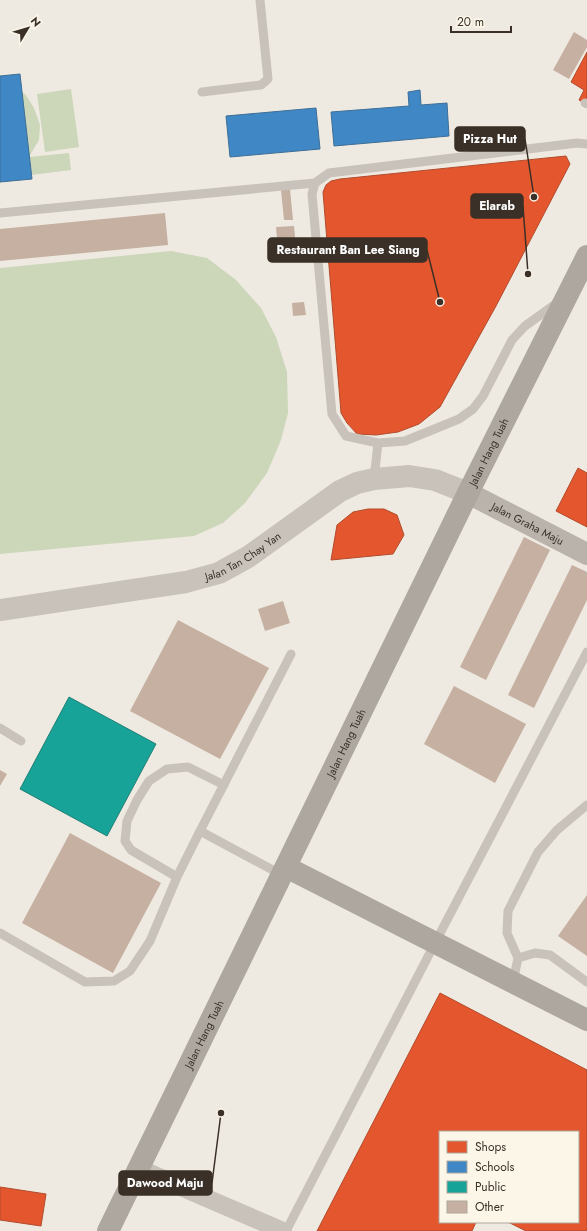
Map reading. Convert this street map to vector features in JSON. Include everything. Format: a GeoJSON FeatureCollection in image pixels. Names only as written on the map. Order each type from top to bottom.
{"type":"FeatureCollection","features":[{"type":"Feature","properties":{"kind":"main road","name":"Jalan Hang Tuah"},"geometry":{"type":"LineString","coordinates":[[108,1227],[139,1168],[468,493],[587,256]]}},
{"type":"Feature","properties":{"kind":"main road","name":"Jalan Graha Maju"},"geometry":{"type":"LineString","coordinates":[[468,493],[587,554]]}},
{"type":"Feature","properties":{"kind":"main road"},"geometry":{"type":"LineString","coordinates":[[284,871],[514,982],[587,1020]]}},
{"type":"Feature","properties":{"kind":"street","name":"Jalan Tan Chay Yan"},"geometry":{"type":"LineString","coordinates":[[0,610],[186,582],[219,573],[248,557],[340,491],[357,483],[374,479],[409,476],[435,480],[468,493]]}},
{"type":"Feature","properties":{"kind":"street"},"geometry":{"type":"LineString","coordinates":[[139,1168],[190,1192],[285,1231]]}},
{"type":"Feature","properties":{"kind":"lane"},"geometry":{"type":"LineString","coordinates":[[202,92],[261,85],[268,79],[260,0]]}},
{"type":"Feature","properties":{"kind":"lane"},"geometry":{"type":"LineString","coordinates":[[0,213],[315,183],[329,173],[576,143],[587,144]]}},
{"type":"Feature","properties":{"kind":"lane"},"geometry":{"type":"LineString","coordinates":[[315,183],[312,194],[332,414],[346,436],[378,443],[405,441],[460,419],[473,409],[483,396],[512,340],[525,326],[566,297]]}},
{"type":"Feature","properties":{"kind":"lane"},"geometry":{"type":"LineString","coordinates":[[374,479],[378,443]]}},
{"type":"Feature","properties":{"kind":"lane"},"geometry":{"type":"LineString","coordinates":[[285,1231],[587,652]]}},
{"type":"Feature","properties":{"kind":"lane"},"geometry":{"type":"LineString","coordinates":[[0,933],[85,982],[114,981],[130,971],[150,941],[176,877],[291,654]]}},
{"type":"Feature","properties":{"kind":"lane"},"geometry":{"type":"LineString","coordinates":[[0,728],[21,741]]}},
{"type":"Feature","properties":{"kind":"lane"},"geometry":{"type":"LineString","coordinates":[[176,877],[131,850],[125,841],[127,821],[137,800],[149,781],[167,769],[188,767],[224,785]]}},
{"type":"Feature","properties":{"kind":"lane"},"geometry":{"type":"LineString","coordinates":[[514,982],[518,958],[507,933],[508,911],[538,852],[557,830],[587,805]]}},
{"type":"Feature","properties":{"kind":"lane"},"geometry":{"type":"LineString","coordinates":[[200,831],[284,871]]}},
{"type":"Feature","properties":{"kind":"lane"},"geometry":{"type":"LineString","coordinates":[[518,958],[535,953],[550,955],[587,982]]}},
{"type":"Feature","properties":{"kind":"green space"},"geometry":{"type":"Polygon","coordinates":[[[11,85],[26,95],[34,108],[40,125],[39,140],[29,157],[69,153],[71,170],[0,179],[0,99],[11,85]]]}},
{"type":"Feature","properties":{"kind":"green space"},"geometry":{"type":"Polygon","coordinates":[[[71,89],[79,147],[45,152],[37,94],[71,89]]]}},
{"type":"Feature","properties":{"kind":"green space"},"geometry":{"type":"Polygon","coordinates":[[[171,251],[207,258],[236,280],[261,308],[276,337],[287,372],[288,413],[281,440],[267,473],[245,503],[223,523],[194,536],[0,554],[0,268],[171,251]]]}},
{"type":"Feature","properties":{"kind":"building: Shops"},"geometry":{"type":"Polygon","coordinates":[[[587,52],[587,104],[579,100],[584,90],[571,82],[587,52]]]}},
{"type":"Feature","properties":{"kind":"building: Shops"},"geometry":{"type":"Polygon","coordinates":[[[566,156],[570,164],[496,306],[440,407],[419,424],[398,432],[376,435],[357,434],[347,423],[341,413],[323,192],[326,185],[331,181],[340,179],[566,156]]]}},
{"type":"Feature","properties":{"kind":"building: Shops"},"geometry":{"type":"Polygon","coordinates":[[[578,468],[587,473],[587,527],[556,511],[578,468]]]}},
{"type":"Feature","properties":{"kind":"building: Shops"},"geometry":{"type":"Polygon","coordinates":[[[368,509],[384,509],[397,515],[404,535],[393,554],[331,560],[337,525],[353,512],[368,509]]]}},
{"type":"Feature","properties":{"kind":"building: Shops"},"geometry":{"type":"Polygon","coordinates":[[[440,993],[587,1070],[587,1231],[526,1231],[510,1223],[579,1223],[579,1131],[439,1131],[439,1223],[476,1223],[472,1231],[317,1231],[440,993]]]}},
{"type":"Feature","properties":{"kind":"building: Shops"},"geometry":{"type":"Polygon","coordinates":[[[0,1187],[46,1194],[41,1226],[0,1220],[0,1187]]]}},
{"type":"Feature","properties":{"kind":"building: Schools"},"geometry":{"type":"Polygon","coordinates":[[[20,74],[32,179],[0,182],[0,76],[20,74]]]}},
{"type":"Feature","properties":{"kind":"building: Schools"},"geometry":{"type":"Polygon","coordinates":[[[420,90],[421,105],[447,103],[449,136],[334,146],[331,112],[409,106],[408,92],[420,90]]]}},
{"type":"Feature","properties":{"kind":"building: Schools"},"geometry":{"type":"Polygon","coordinates":[[[316,108],[320,149],[230,157],[226,116],[316,108]]]}},
{"type":"Feature","properties":{"kind":"building: Public"},"geometry":{"type":"Polygon","coordinates":[[[69,697],[156,744],[107,836],[20,789],[69,697]]]}},
{"type":"Feature","properties":{"kind":"building: Other"},"geometry":{"type":"Polygon","coordinates":[[[574,32],[587,40],[587,47],[569,79],[553,70],[574,32]]]}},
{"type":"Feature","properties":{"kind":"building: Other"},"geometry":{"type":"Polygon","coordinates":[[[290,189],[293,220],[284,220],[281,190],[290,189]]]}},
{"type":"Feature","properties":{"kind":"building: Other"},"geometry":{"type":"Polygon","coordinates":[[[165,213],[168,245],[0,261],[0,229],[165,213]]]}},
{"type":"Feature","properties":{"kind":"building: Other"},"geometry":{"type":"Polygon","coordinates":[[[294,226],[297,258],[279,260],[276,227],[294,226]]]}},
{"type":"Feature","properties":{"kind":"building: Other"},"geometry":{"type":"Polygon","coordinates":[[[304,302],[306,315],[293,316],[292,303],[304,302]]]}},
{"type":"Feature","properties":{"kind":"building: Other"},"geometry":{"type":"Polygon","coordinates":[[[524,537],[550,550],[486,680],[460,667],[524,537]]]}},
{"type":"Feature","properties":{"kind":"building: Other"},"geometry":{"type":"Polygon","coordinates":[[[572,565],[587,572],[587,600],[534,708],[508,695],[572,565]]]}},
{"type":"Feature","properties":{"kind":"building: Other"},"geometry":{"type":"Polygon","coordinates":[[[283,601],[290,623],[265,631],[258,609],[283,601]]]}},
{"type":"Feature","properties":{"kind":"building: Other"},"geometry":{"type":"Polygon","coordinates":[[[178,620],[269,668],[220,759],[130,711],[178,620]]]}},
{"type":"Feature","properties":{"kind":"building: Other"},"geometry":{"type":"Polygon","coordinates":[[[454,686],[526,724],[495,783],[424,744],[454,686]]]}},
{"type":"Feature","properties":{"kind":"building: Other"},"geometry":{"type":"Polygon","coordinates":[[[0,770],[7,774],[0,786],[0,770]]]}},
{"type":"Feature","properties":{"kind":"building: Other"},"geometry":{"type":"Polygon","coordinates":[[[70,833],[161,883],[113,973],[22,923],[70,833]]]}},
{"type":"Feature","properties":{"kind":"building: Other"},"geometry":{"type":"Polygon","coordinates":[[[587,895],[587,956],[558,936],[587,895]]]}},
{"type":"Feature","properties":{"kind":"place","name":"Pizza Hut"},"geometry":{"type":"Point","coordinates":[534,197]}},
{"type":"Feature","properties":{"kind":"place","name":"Elarab"},"geometry":{"type":"Point","coordinates":[528,274]}},
{"type":"Feature","properties":{"kind":"place","name":"Restaurant Ban Lee Siang"},"geometry":{"type":"Point","coordinates":[440,302]}},
{"type":"Feature","properties":{"kind":"place","name":"Dawood Maju"},"geometry":{"type":"Point","coordinates":[221,1113]}}]}
